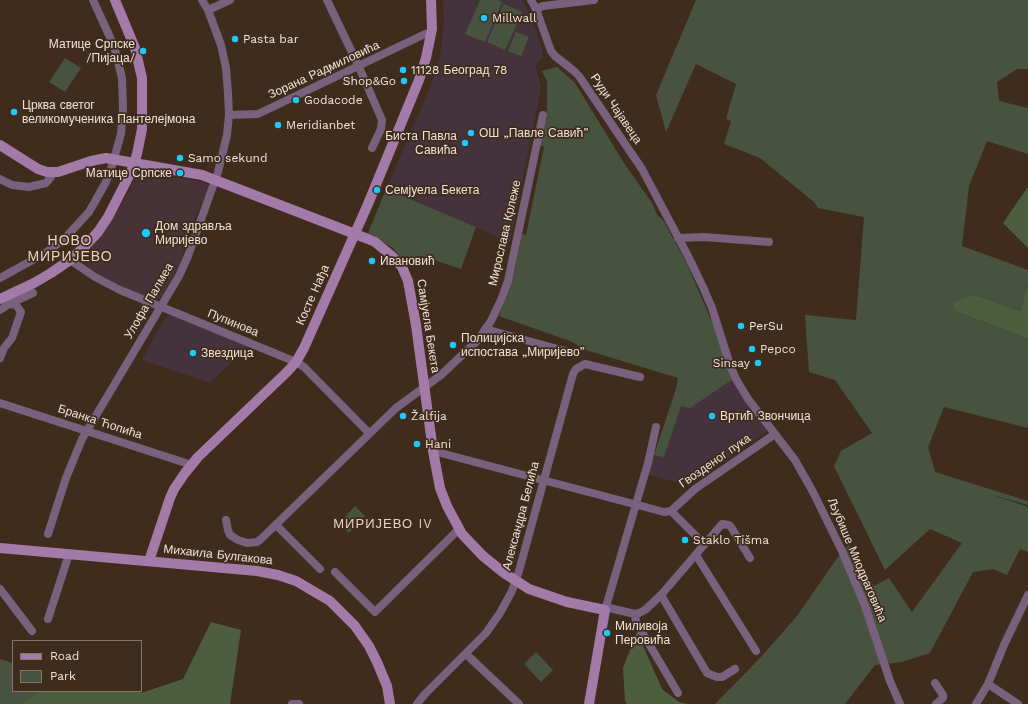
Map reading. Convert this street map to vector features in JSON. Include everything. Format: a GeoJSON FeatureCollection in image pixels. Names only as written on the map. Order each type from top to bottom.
{"type":"FeatureCollection","features":[{"type":"Feature","properties":{"kind":"street"},"geometry":{"type":"LineString","coordinates":[[0,278],[47,252],[66,237],[81,221],[99,196],[110,174],[121,134],[123,109],[122,78],[114,46],[93,0]]}},
{"type":"Feature","properties":{"kind":"street"},"geometry":{"type":"LineString","coordinates":[[0,310],[5,302],[70,260],[94,237],[108,217],[124,187],[134,162],[142,129],[142,78],[135,48],[116,0]]}},
{"type":"Feature","properties":{"kind":"street","name":"Улофа Палмеа"},"geometry":{"type":"LineString","coordinates":[[48,534],[66,478],[87,430],[185,264],[216,180],[227,134],[229,115],[228,93],[226,68],[221,45],[208,10],[202,0]]}},
{"type":"Feature","properties":{"kind":"street"},"geometry":{"type":"LineString","coordinates":[[208,10],[230,0]]}},
{"type":"Feature","properties":{"kind":"street"},"geometry":{"type":"LineString","coordinates":[[327,0],[382,120],[381,129],[372,148]]}},
{"type":"Feature","properties":{"kind":"street","name":"Косте Нађа"},"geometry":{"type":"LineString","coordinates":[[149,561],[172,494],[192,465],[287,372],[296,362],[304,348],[355,234],[423,68],[432,29],[431,0]]}},
{"type":"Feature","properties":{"kind":"street","name":"Руди Чајавеца"},"geometry":{"type":"LineString","coordinates":[[531,0],[536,9],[551,51],[581,79],[642,169],[712,308],[730,366],[736,379],[748,399],[775,434]]}},
{"type":"Feature","properties":{"kind":"street"},"geometry":{"type":"LineString","coordinates":[[536,9],[543,6],[594,0]]}},
{"type":"Feature","properties":{"kind":"street","name":"Зорана Радмиловића"},"geometry":{"type":"LineString","coordinates":[[229,115],[258,114],[426,34]]}},
{"type":"Feature","properties":{"kind":"street","name":"Мирослава Крлеже"},"geometry":{"type":"LineString","coordinates":[[226,520],[230,534],[238,540],[247,543],[257,542],[399,405],[424,388],[477,341],[496,311],[508,281],[543,115]]}},
{"type":"Feature","properties":{"kind":"street"},"geometry":{"type":"LineString","coordinates":[[0,145],[38,168],[52,172],[51,177],[46,182],[29,187],[12,185],[0,179]]}},
{"type":"Feature","properties":{"kind":"street","name":"Самјуела Бекета"},"geometry":{"type":"LineString","coordinates":[[52,172],[90,160],[102,158],[134,162],[194,173],[216,180],[375,242],[396,260],[405,274],[414,318],[432,451],[443,495],[459,529],[474,548],[516,582],[529,589],[566,602],[605,608]]}},
{"type":"Feature","properties":{"kind":"street"},"geometry":{"type":"LineString","coordinates":[[678,238],[704,237],[769,242]]}},
{"type":"Feature","properties":{"kind":"street","name":"Пупинова"},"geometry":{"type":"LineString","coordinates":[[70,260],[114,287],[296,362],[304,367],[369,433]]}},
{"type":"Feature","properties":{"kind":"street"},"geometry":{"type":"LineString","coordinates":[[5,302],[33,293]]}},
{"type":"Feature","properties":{"kind":"street"},"geometry":{"type":"LineString","coordinates":[[0,358],[4,348],[12,338],[21,312],[16,305],[5,302]]}},
{"type":"Feature","properties":{"kind":"street"},"geometry":{"type":"LineString","coordinates":[[486,329],[566,351]]}},
{"type":"Feature","properties":{"kind":"street","name":"Александра Белића"},"geometry":{"type":"LineString","coordinates":[[417,704],[424,695],[486,633],[500,613],[516,582],[573,374],[576,369],[585,364],[640,377]]}},
{"type":"Feature","properties":{"kind":"street","name":"Бранка Ћопића"},"geometry":{"type":"LineString","coordinates":[[0,403],[192,465]]}},
{"type":"Feature","properties":{"kind":"street"},"geometry":{"type":"LineString","coordinates":[[589,704],[605,608],[648,463],[656,427]]}},
{"type":"Feature","properties":{"kind":"street","name":"Гвозденог пука"},"geometry":{"type":"LineString","coordinates":[[671,511],[695,489],[775,434]]}},
{"type":"Feature","properties":{"kind":"street","name":"Љубише Миодраговића"},"geometry":{"type":"LineString","coordinates":[[775,434],[804,476],[842,551],[866,606],[890,681],[899,703]]}},
{"type":"Feature","properties":{"kind":"street"},"geometry":{"type":"LineString","coordinates":[[432,451],[664,512],[671,511],[704,544]]}},
{"type":"Feature","properties":{"kind":"street"},"geometry":{"type":"LineString","coordinates":[[605,608],[635,614],[645,610],[661,595],[722,524],[728,525],[750,558]]}},
{"type":"Feature","properties":{"kind":"street"},"geometry":{"type":"LineString","coordinates":[[276,525],[320,569]]}},
{"type":"Feature","properties":{"kind":"street"},"geometry":{"type":"LineString","coordinates":[[336,572],[375,612],[459,529]]}},
{"type":"Feature","properties":{"kind":"street","name":"Михаила Булгакова"},"geometry":{"type":"LineString","coordinates":[[0,548],[263,572],[296,581],[330,601],[344,614],[369,646],[387,686],[390,704]]}},
{"type":"Feature","properties":{"kind":"street"},"geometry":{"type":"LineString","coordinates":[[48,619],[69,554]]}},
{"type":"Feature","properties":{"kind":"street"},"geometry":{"type":"LineString","coordinates":[[696,555],[756,651]]}},
{"type":"Feature","properties":{"kind":"street"},"geometry":{"type":"LineString","coordinates":[[0,589],[32,631]]}},
{"type":"Feature","properties":{"kind":"street"},"geometry":{"type":"LineString","coordinates":[[976,704],[988,684],[1004,645],[1028,594]]}},
{"type":"Feature","properties":{"kind":"street"},"geometry":{"type":"LineString","coordinates":[[661,595],[707,673],[717,678],[722,677],[735,669]]}},
{"type":"Feature","properties":{"kind":"street"},"geometry":{"type":"LineString","coordinates":[[635,614],[636,622],[678,693]]}},
{"type":"Feature","properties":{"kind":"street"},"geometry":{"type":"LineString","coordinates":[[466,654],[518,704]]}},
{"type":"Feature","properties":{"kind":"street"},"geometry":{"type":"LineString","coordinates":[[935,683],[943,698],[936,704]]}},
{"type":"Feature","properties":{"kind":"street"},"geometry":{"type":"LineString","coordinates":[[988,684],[1018,704]]}},
{"type":"Feature","properties":{"kind":"street"},"geometry":{"type":"LineString","coordinates":[[292,704],[299,704]]}},
{"type":"Feature","properties":{"kind":"shaded area","name":"ОШ „Павле Савић”"},"geometry":{"type":"Polygon","coordinates":[[[443,0],[522,0],[533,22],[543,53],[542,58],[535,65],[541,87],[510,243],[386,189],[430,88],[440,57],[444,22],[443,0]]]}},
{"type":"Feature","properties":{"kind":"shaded area","name":"Дом здравља Миријево"},"geometry":{"type":"Polygon","coordinates":[[[139,169],[204,182],[208,185],[208,190],[187,238],[180,264],[161,298],[156,300],[129,290],[102,276],[85,264],[82,259],[83,254],[99,237],[116,213],[128,193],[139,169]]]}},
{"type":"Feature","properties":{"kind":"shaded area","name":"Звездица"},"geometry":{"type":"Polygon","coordinates":[[[168,316],[172,316],[248,346],[210,383],[142,360],[164,319],[168,316]]]}},
{"type":"Feature","properties":{"kind":"shaded area","name":"Вртић Звончица"},"geometry":{"type":"Polygon","coordinates":[[[731,378],[745,401],[767,431],[690,485],[648,475],[676,389],[731,378]]]}},
{"type":"Feature","properties":{"kind":"green space","name":"Millwall"},"geometry":{"type":"Polygon","coordinates":[[[480,0],[498,0],[502,2],[485,42],[465,34],[480,0]]]}},
{"type":"Feature","properties":{"kind":"green space"},"geometry":{"type":"Polygon","coordinates":[[[696,0],[1028,0],[1028,69],[1017,69],[997,82],[999,101],[1028,108],[1028,154],[987,141],[969,186],[962,246],[1028,270],[1028,285],[1020,311],[975,295],[955,311],[1028,339],[1028,428],[944,407],[928,447],[935,472],[1028,501],[1028,505],[990,494],[1028,507],[1028,552],[1020,549],[1007,575],[993,569],[973,572],[930,653],[902,662],[875,665],[845,704],[715,704],[761,657],[797,616],[842,551],[849,545],[866,576],[874,586],[889,578],[912,612],[962,543],[930,529],[885,570],[834,466],[841,451],[872,433],[835,380],[809,372],[805,315],[856,320],[864,217],[818,208],[814,202],[760,158],[724,144],[731,121],[726,119],[736,84],[696,64],[666,132],[656,95],[696,0]]]}},
{"type":"Feature","properties":{"kind":"green space"},"geometry":{"type":"Polygon","coordinates":[[[504,4],[522,12],[505,50],[487,42],[504,4]]]}},
{"type":"Feature","properties":{"kind":"green space"},"geometry":{"type":"Polygon","coordinates":[[[516,32],[529,37],[521,56],[508,51],[516,32]]]}},
{"type":"Feature","properties":{"kind":"green space"},"geometry":{"type":"Polygon","coordinates":[[[65,58],[81,68],[65,92],[49,82],[65,58]]]}},
{"type":"Feature","properties":{"kind":"green space"},"geometry":{"type":"Polygon","coordinates":[[[557,67],[575,83],[624,163],[652,203],[657,215],[663,220],[686,262],[736,377],[690,408],[681,406],[664,457],[654,455],[676,389],[678,378],[586,350],[570,341],[499,316],[509,291],[522,234],[526,235],[544,147],[540,145],[547,117],[547,81],[542,71],[557,67]]]}},
{"type":"Feature","properties":{"kind":"green space"},"geometry":{"type":"Polygon","coordinates":[[[1028,188],[1028,248],[1003,223],[1028,188]]]}},
{"type":"Feature","properties":{"kind":"green space"},"geometry":{"type":"Polygon","coordinates":[[[386,189],[476,227],[461,269],[422,256],[406,264],[393,248],[368,233],[386,189]]]}},
{"type":"Feature","properties":{"kind":"green space"},"geometry":{"type":"Polygon","coordinates":[[[1028,285],[1028,339],[955,311],[953,302],[975,295],[1020,311],[1028,285]]]}},
{"type":"Feature","properties":{"kind":"green space"},"geometry":{"type":"Polygon","coordinates":[[[355,506],[365,516],[349,533],[339,524],[355,506]]]}},
{"type":"Feature","properties":{"kind":"green space"},"geometry":{"type":"Polygon","coordinates":[[[211,622],[241,630],[230,704],[21,704],[38,692],[141,693],[183,679],[211,622]]]}},
{"type":"Feature","properties":{"kind":"green space"},"geometry":{"type":"Polygon","coordinates":[[[637,632],[662,689],[679,702],[688,704],[627,704],[625,701],[623,668],[637,632]]]}},
{"type":"Feature","properties":{"kind":"green space"},"geometry":{"type":"Polygon","coordinates":[[[536,652],[553,670],[541,682],[524,664],[536,652]]]}},
{"type":"Feature","properties":{"kind":"green space"},"geometry":{"type":"Polygon","coordinates":[[[0,659],[12,663],[12,692],[38,693],[21,704],[0,704],[0,659]]]}},
{"type":"Feature","properties":{"kind":"place","name":"Millwall"},"geometry":{"type":"Point","coordinates":[484,18]}},
{"type":"Feature","properties":{"kind":"place","name":"Pasta bar"},"geometry":{"type":"Point","coordinates":[235,39]}},
{"type":"Feature","properties":{"kind":"place","name":"Матице Српске /Пијаца/"},"geometry":{"type":"Point","coordinates":[143,51]}},
{"type":"Feature","properties":{"kind":"place","name":"11128 Београд 78"},"geometry":{"type":"Point","coordinates":[403,70]}},
{"type":"Feature","properties":{"kind":"place","name":"Shop&Go"},"geometry":{"type":"Point","coordinates":[404,81]}},
{"type":"Feature","properties":{"kind":"place","name":"Godacode"},"geometry":{"type":"Point","coordinates":[296,100]}},
{"type":"Feature","properties":{"kind":"place","name":"Црква светог великомученика Пантелејмона"},"geometry":{"type":"Point","coordinates":[14,112]}},
{"type":"Feature","properties":{"kind":"place","name":"Meridianbet"},"geometry":{"type":"Point","coordinates":[278,125]}},
{"type":"Feature","properties":{"kind":"place","name":"ОШ „Павле Савић”"},"geometry":{"type":"Point","coordinates":[471,133]}},
{"type":"Feature","properties":{"kind":"place","name":"Биста Павла Савића"},"geometry":{"type":"Point","coordinates":[465,143]}},
{"type":"Feature","properties":{"kind":"place","name":"Samo sekund"},"geometry":{"type":"Point","coordinates":[180,158]}},
{"type":"Feature","properties":{"kind":"place","name":"Матице Српске"},"geometry":{"type":"Point","coordinates":[180,173]}},
{"type":"Feature","properties":{"kind":"place","name":"Семјуела Бекета"},"geometry":{"type":"Point","coordinates":[377,190]}},
{"type":"Feature","properties":{"kind":"place","name":"Дом здравља Миријево"},"geometry":{"type":"Point","coordinates":[146,233]}},
{"type":"Feature","properties":{"kind":"place","name":"Ивановић"},"geometry":{"type":"Point","coordinates":[372,261]}},
{"type":"Feature","properties":{"kind":"place","name":"PerSu"},"geometry":{"type":"Point","coordinates":[741,326]}},
{"type":"Feature","properties":{"kind":"place","name":"Полицијска испостава „Миријево”"},"geometry":{"type":"Point","coordinates":[453,345]}},
{"type":"Feature","properties":{"kind":"place","name":"Pepco"},"geometry":{"type":"Point","coordinates":[752,349]}},
{"type":"Feature","properties":{"kind":"place","name":"Звездица"},"geometry":{"type":"Point","coordinates":[193,353]}},
{"type":"Feature","properties":{"kind":"place","name":"Sinsay"},"geometry":{"type":"Point","coordinates":[758,363]}},
{"type":"Feature","properties":{"kind":"place","name":"Žalfija"},"geometry":{"type":"Point","coordinates":[403,416]}},
{"type":"Feature","properties":{"kind":"place","name":"Вртић Звончица"},"geometry":{"type":"Point","coordinates":[712,416]}},
{"type":"Feature","properties":{"kind":"place","name":"Hani"},"geometry":{"type":"Point","coordinates":[417,444]}},
{"type":"Feature","properties":{"kind":"place","name":"Staklo Tišma"},"geometry":{"type":"Point","coordinates":[685,540]}},
{"type":"Feature","properties":{"kind":"place","name":"Миливоја Перовића"},"geometry":{"type":"Point","coordinates":[607,633]}},
{"type":"Feature","properties":{"kind":"district","name":"НОВО МИРИЈЕВО"},"geometry":{"type":"Point","coordinates":[70,250]}},
{"type":"Feature","properties":{"kind":"district","name":"МИРИЈЕВО IV"},"geometry":{"type":"Point","coordinates":[383,524]}}]}
